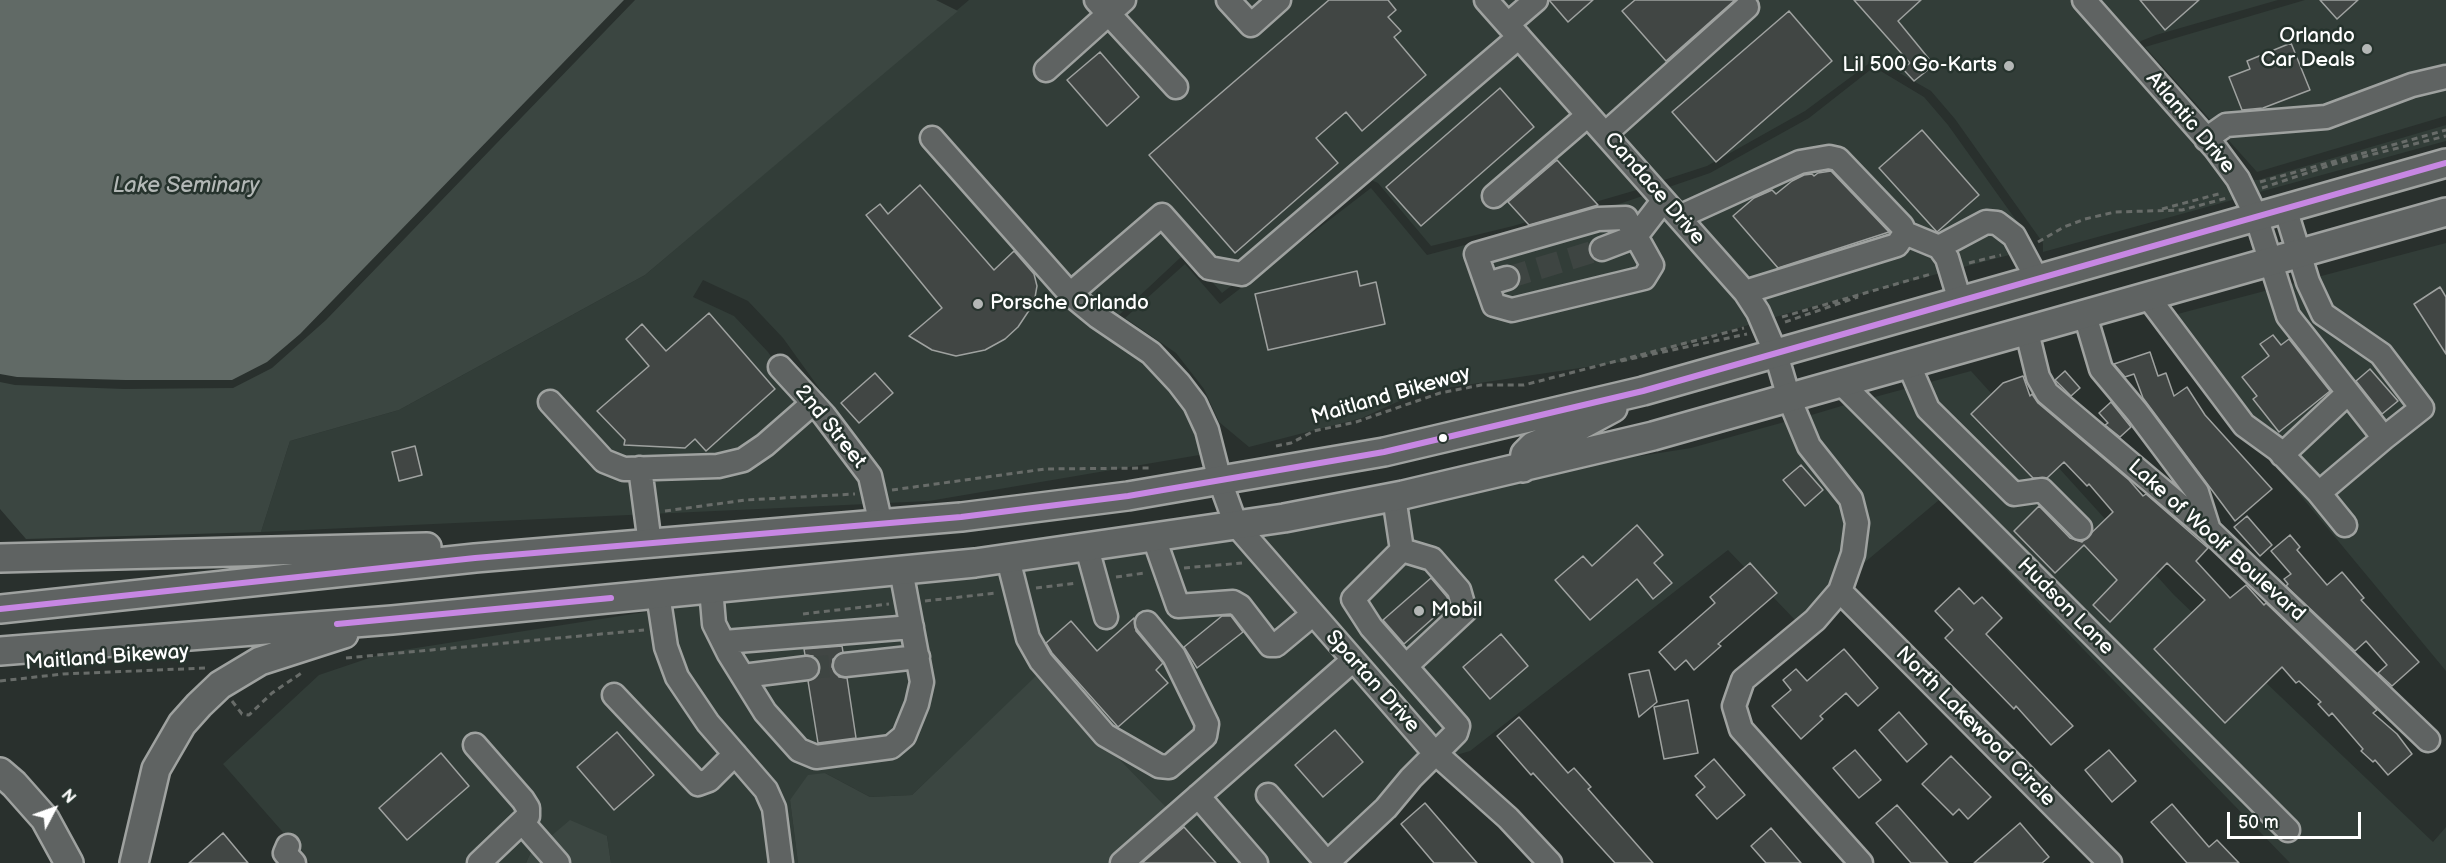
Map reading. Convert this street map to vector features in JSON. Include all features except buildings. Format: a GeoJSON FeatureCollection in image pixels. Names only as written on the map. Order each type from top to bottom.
{"type":"FeatureCollection","features":[{"type":"Feature","properties":{"kind":"main road"},"geometry":{"type":"LineString","coordinates":[[0,609],[475,558],[880,525],[1054,506],[1220,481],[1384,452],[1643,391],[2037,279],[2247,199],[2285,208],[2446,163]]}},
{"type":"Feature","properties":{"kind":"main road"},"geometry":{"type":"LineString","coordinates":[[0,651],[392,620],[1008,559],[1236,525],[1394,497],[1522,468],[1842,384],[2446,212]]}},
{"type":"Feature","properties":{"kind":"main road"},"geometry":{"type":"LineString","coordinates":[[1522,468],[1525,454],[1533,446],[1572,430],[1643,391]]}},
{"type":"Feature","properties":{"kind":"main road"},"geometry":{"type":"LineString","coordinates":[[0,558],[430,547],[475,558]]}},
{"type":"Feature","properties":{"kind":"main road"},"geometry":{"type":"LineString","coordinates":[[134,863],[156,768],[182,724],[220,685],[261,661],[392,620]]}},
{"type":"Feature","properties":{"kind":"main road"},"geometry":{"type":"LineString","coordinates":[[0,772],[14,784],[45,819],[69,863]]}},
{"type":"Feature","properties":{"kind":"street"},"geometry":{"type":"LineString","coordinates":[[1228,0],[1251,26],[1279,0]]}},
{"type":"Feature","properties":{"kind":"street","name":"Candace Drive"},"geometry":{"type":"LineString","coordinates":[[1486,0],[1745,292],[1758,312],[1776,354],[1789,398],[1809,446],[1851,499],[1857,523],[1853,554],[1840,591]]}},
{"type":"Feature","properties":{"kind":"street"},"geometry":{"type":"LineString","coordinates":[[1070,294],[1162,215],[1209,268],[1242,274],[1513,31],[1536,0]]}},
{"type":"Feature","properties":{"kind":"street","name":"Atlantic Drive"},"geometry":{"type":"LineString","coordinates":[[2084,0],[2206,139],[2247,199],[2271,262],[2288,316],[2384,438]]}},
{"type":"Feature","properties":{"kind":"street"},"geometry":{"type":"LineString","coordinates":[[1046,70],[1110,5],[1176,87]]}},
{"type":"Feature","properties":{"kind":"street"},"geometry":{"type":"LineString","coordinates":[[1605,134],[1747,7]]}},
{"type":"Feature","properties":{"kind":"street"},"geometry":{"type":"LineString","coordinates":[[2206,139],[2226,125],[2326,117],[2412,85],[2446,77]]}},
{"type":"Feature","properties":{"kind":"street"},"geometry":{"type":"LineString","coordinates":[[1494,196],[1588,115]]}},
{"type":"Feature","properties":{"kind":"street","name":"Spartan Drive"},"geometry":{"type":"LineString","coordinates":[[932,138],[1070,294],[1098,317],[1150,352],[1179,383],[1195,404],[1207,430],[1220,481],[1236,525],[1352,661],[1436,753],[1508,818],[1550,863]]}},
{"type":"Feature","properties":{"kind":"street"},"geometry":{"type":"LineString","coordinates":[[1602,249],[1636,236],[1671,209],[1800,162],[1829,157],[1838,159],[1902,226],[1905,233],[1940,247],[1947,258],[1960,301]]}},
{"type":"Feature","properties":{"kind":"street"},"geometry":{"type":"LineString","coordinates":[[2285,208],[2299,254],[2323,314],[2381,354],[2422,408],[2319,493]]}},
{"type":"Feature","properties":{"kind":"street"},"geometry":{"type":"LineString","coordinates":[[1626,218],[1636,236],[1652,266],[1644,278],[1512,310],[1494,304],[1497,281],[1476,254],[1598,219],[1626,218]]}},
{"type":"Feature","properties":{"kind":"street"},"geometry":{"type":"LineString","coordinates":[[1940,247],[1986,222],[1997,222],[2014,236],[2037,279]]}},
{"type":"Feature","properties":{"kind":"street"},"geometry":{"type":"LineString","coordinates":[[1745,292],[1897,245],[1905,233]]}},
{"type":"Feature","properties":{"kind":"street"},"geometry":{"type":"LineString","coordinates":[[2148,297],[2244,425],[2282,455],[2319,493],[2345,525]]}},
{"type":"Feature","properties":{"kind":"street"},"geometry":{"type":"LineString","coordinates":[[2085,315],[2101,369],[2138,412],[2197,492],[2210,530]]}},
{"type":"Feature","properties":{"kind":"street","name":"Lake of Woolf Boulevard"},"geometry":{"type":"LineString","coordinates":[[2027,332],[2038,377],[2047,393],[2210,530],[2428,740]]}},
{"type":"Feature","properties":{"kind":"street"},"geometry":{"type":"LineString","coordinates":[[1909,365],[1928,409],[2014,494],[2042,490],[2080,528]]}},
{"type":"Feature","properties":{"kind":"street","name":"2nd Street"},"geometry":{"type":"LineString","coordinates":[[780,367],[813,403],[870,476],[880,525]]}},
{"type":"Feature","properties":{"kind":"street","name":"Hudson Lane"},"geometry":{"type":"LineString","coordinates":[[1842,384],[2288,830]]}},
{"type":"Feature","properties":{"kind":"street"},"geometry":{"type":"LineString","coordinates":[[2282,455],[2348,393]]}},
{"type":"Feature","properties":{"kind":"street"},"geometry":{"type":"LineString","coordinates":[[550,402],[603,460],[624,468],[718,466],[743,460],[765,445],[813,403]]}},
{"type":"Feature","properties":{"kind":"street"},"geometry":{"type":"LineString","coordinates":[[639,468],[650,544]]}},
{"type":"Feature","properties":{"kind":"street"},"geometry":{"type":"LineString","coordinates":[[1394,497],[1402,550]]}},
{"type":"Feature","properties":{"kind":"street"},"geometry":{"type":"LineString","coordinates":[[1154,538],[1178,606],[1233,602],[1240,606],[1270,645],[1276,645],[1312,615]]}},
{"type":"Feature","properties":{"kind":"street"},"geometry":{"type":"LineString","coordinates":[[1087,548],[1106,617]]}},
{"type":"Feature","properties":{"kind":"street"},"geometry":{"type":"LineString","coordinates":[[1268,795],[1327,862],[1386,808],[1456,733],[1458,726],[1371,627],[1353,599],[1402,550]]}},
{"type":"Feature","properties":{"kind":"street"},"geometry":{"type":"LineString","coordinates":[[1402,550],[1432,560],[1459,590],[1465,611],[1406,666]]}},
{"type":"Feature","properties":{"kind":"street"},"geometry":{"type":"LineString","coordinates":[[1008,559],[1028,638],[1041,661],[1105,735],[1159,766],[1169,767],[1205,736],[1207,724],[1174,656],[1147,623]]}},
{"type":"Feature","properties":{"kind":"street"},"geometry":{"type":"LineString","coordinates":[[711,588],[714,624],[765,712],[793,745],[804,754],[816,757],[891,747],[904,736],[917,704],[922,682],[901,570]]}},
{"type":"Feature","properties":{"kind":"street"},"geometry":{"type":"LineString","coordinates":[[1840,591],[1815,620],[1743,680],[1734,706],[1741,729],[1861,863]]}},
{"type":"Feature","properties":{"kind":"street","name":"North Lakewood Circle"},"geometry":{"type":"LineString","coordinates":[[1840,591],[2110,863]]}},
{"type":"Feature","properties":{"kind":"street"},"geometry":{"type":"LineString","coordinates":[[658,594],[666,647],[677,677],[708,723],[766,790],[774,808],[781,863]]}},
{"type":"Feature","properties":{"kind":"street"},"geometry":{"type":"LineString","coordinates":[[724,642],[912,627]]}},
{"type":"Feature","properties":{"kind":"street"},"geometry":{"type":"LineString","coordinates":[[845,665],[918,657]]}},
{"type":"Feature","properties":{"kind":"street"},"geometry":{"type":"LineString","coordinates":[[1122,863],[1352,661]]}},
{"type":"Feature","properties":{"kind":"street"},"geometry":{"type":"LineString","coordinates":[[743,676],[807,669]]}},
{"type":"Feature","properties":{"kind":"street"},"geometry":{"type":"LineString","coordinates":[[614,695],[698,784],[709,780],[735,754]]}},
{"type":"Feature","properties":{"kind":"street"},"geometry":{"type":"LineString","coordinates":[[475,745],[528,808],[528,816],[479,863]]}},
{"type":"Feature","properties":{"kind":"street"},"geometry":{"type":"LineString","coordinates":[[1198,796],[1256,863]]}},
{"type":"Feature","properties":{"kind":"street"},"geometry":{"type":"LineString","coordinates":[[522,822],[558,863]]}},
{"type":"Feature","properties":{"kind":"path"},"geometry":{"type":"LineString","coordinates":[[2152,211],[2247,199],[2446,130]]}},
{"type":"Feature","properties":{"kind":"path"},"geometry":{"type":"LineString","coordinates":[[2247,199],[2334,164],[2446,136]]}},
{"type":"Feature","properties":{"kind":"path"},"geometry":{"type":"LineString","coordinates":[[1795,320],[1853,301],[1861,295]]}},
{"type":"Feature","properties":{"kind":"path"},"geometry":{"type":"LineString","coordinates":[[1786,315],[1854,297]]}},
{"type":"Feature","properties":{"kind":"path"},"geometry":{"type":"LineString","coordinates":[[1596,366],[1735,331]]}},
{"type":"Feature","properties":{"kind":"path"},"geometry":{"type":"LineString","coordinates":[[1596,366],[1730,338]]}},
{"type":"Feature","properties":{"kind":"path","name":"Maitland Bikeway"},"geometry":{"type":"LineString","coordinates":[[1274,447],[1291,443],[1314,431],[1356,422],[1440,393],[1482,385],[1524,385],[1569,375],[1596,366]]}},
{"type":"Feature","properties":{"kind":"path"},"geometry":{"type":"LineString","coordinates":[[895,490],[1045,469],[1154,468]]}},
{"type":"Feature","properties":{"kind":"path","name":"Maitland Bikeway"},"geometry":{"type":"LineString","coordinates":[[0,681],[63,674],[200,667],[206,668],[213,676]]}},
{"type":"Feature","properties":{"kind":"shaded area"},"geometry":{"type":"Polygon","coordinates":[[[635,0],[936,0],[958,11],[645,275],[399,410],[290,441],[261,532],[26,539],[0,509],[0,382],[15,385],[124,389],[233,388],[272,368],[326,320],[635,0]]]}},
{"type":"Feature","properties":{"kind":"shaded area"},"geometry":{"type":"Polygon","coordinates":[[[969,0],[1472,0],[1640,189],[1513,226],[1431,246],[1378,183],[1371,180],[1222,293],[1192,259],[1185,256],[1180,258],[1117,317],[1170,359],[1217,452],[929,501],[887,503],[878,470],[783,338],[748,301],[703,280],[693,297],[734,316],[768,352],[861,482],[867,504],[261,532],[290,441],[399,410],[645,275],[969,0]]]}},
{"type":"Feature","properties":{"kind":"shaded area"},"geometry":{"type":"Polygon","coordinates":[[[1500,0],[2070,0],[2207,155],[2229,185],[2236,199],[2043,252],[2043,243],[1955,119],[1931,91],[1875,59],[1805,111],[1707,166],[1661,181],[1500,0]]]}},
{"type":"Feature","properties":{"kind":"shaded area"},"geometry":{"type":"Polygon","coordinates":[[[2097,0],[2278,0],[2156,35],[2137,45],[2097,0]]]}},
{"type":"Feature","properties":{"kind":"shaded area"},"geometry":{"type":"Polygon","coordinates":[[[2305,0],[2446,0],[2446,116],[2257,172],[2145,47],[2305,0]]]}},
{"type":"Feature","properties":{"kind":"shaded area"},"geometry":{"type":"Polygon","coordinates":[[[1874,67],[1924,97],[1948,125],[2036,248],[1789,313],[1627,361],[1419,392],[1362,418],[1249,447],[1219,422],[1204,389],[1176,353],[1125,318],[1185,264],[1220,304],[1371,188],[1427,255],[1619,204],[1710,173],[1809,118],[1874,67]]]}},
{"type":"Feature","properties":{"kind":"shaded area"},"geometry":{"type":"Polygon","coordinates":[[[2446,125],[2446,141],[2256,193],[2247,174],[2253,180],[2258,180],[2446,125]]]}},
{"type":"Feature","properties":{"kind":"shaded area"},"geometry":{"type":"Polygon","coordinates":[[[2446,243],[2446,671],[2155,320],[2446,243]]]}},
{"type":"Feature","properties":{"kind":"shaded area"},"geometry":{"type":"Polygon","coordinates":[[[1971,371],[2174,595],[2433,842],[2446,827],[2446,863],[2290,863],[1939,500],[1858,568],[1860,496],[1844,471],[1818,440],[1808,416],[1848,404],[2287,843],[2302,830],[1871,398],[1971,371]]]}},
{"type":"Feature","properties":{"kind":"shaded area"},"geometry":{"type":"Polygon","coordinates":[[[1788,421],[1842,504],[1847,525],[1843,553],[1832,587],[1821,600],[1796,621],[1728,550],[1470,751],[1453,756],[1254,532],[1564,468],[1691,448],[1788,421]]]}},
{"type":"Feature","properties":{"kind":"shaded area"},"geometry":{"type":"Polygon","coordinates":[[[1232,537],[1338,661],[1169,810],[1037,676],[912,795],[870,797],[825,773],[790,800],[798,863],[611,863],[607,836],[530,854],[526,863],[310,863],[223,764],[319,675],[384,653],[773,592],[1232,537]]]}},
{"type":"Feature","properties":{"kind":"shaded area"},"geometry":{"type":"Polygon","coordinates":[[[1037,675],[1169,810],[1109,863],[798,863],[790,800],[808,775],[825,773],[870,797],[912,795],[1037,675]]]}},
{"type":"Feature","properties":{"kind":"shaded area"},"geometry":{"type":"Polygon","coordinates":[[[1350,675],[1432,764],[1322,863],[1136,863],[1350,675]]]}},
{"type":"Feature","properties":{"kind":"shaded area"},"geometry":{"type":"Polygon","coordinates":[[[570,820],[607,836],[611,863],[526,863],[530,854],[570,820]]]}},
{"type":"Feature","properties":{"kind":"water","name":"Lake Seminary"},"geometry":{"type":"Polygon","coordinates":[[[0,0],[624,0],[300,334],[267,362],[232,380],[125,380],[17,377],[0,374],[0,0]]]}},
{"type":"Feature","properties":{"kind":"tunnel"},"geometry":{"type":"LineString","coordinates":[[1507,278],[1602,249]]}},
{"type":"Feature","properties":{"kind":"tunnel"},"geometry":{"type":"LineString","coordinates":[[807,668],[845,665]]}},
{"type":"Feature","properties":{"kind":"transit line"},"geometry":{"type":"LineString","coordinates":[[0,609],[475,558],[961,517],[1128,496],[1384,452],[1643,391],[2446,163]]}},
{"type":"Feature","properties":{"kind":"transit line"},"geometry":{"type":"LineString","coordinates":[[337,624],[611,598]]}},
{"type":"Feature","properties":{"kind":"place","name":"Orlando Car Deals"},"geometry":{"type":"Point","coordinates":[2367,49]}},
{"type":"Feature","properties":{"kind":"place","name":"Lil 500 Go-Karts"},"geometry":{"type":"Point","coordinates":[2009,66]}},
{"type":"Feature","properties":{"kind":"place","name":"Porsche Orlando"},"geometry":{"type":"Point","coordinates":[978,304]}},
{"type":"Feature","properties":{"kind":"place","name":"Mobil"},"geometry":{"type":"Point","coordinates":[1419,611]}}]}
